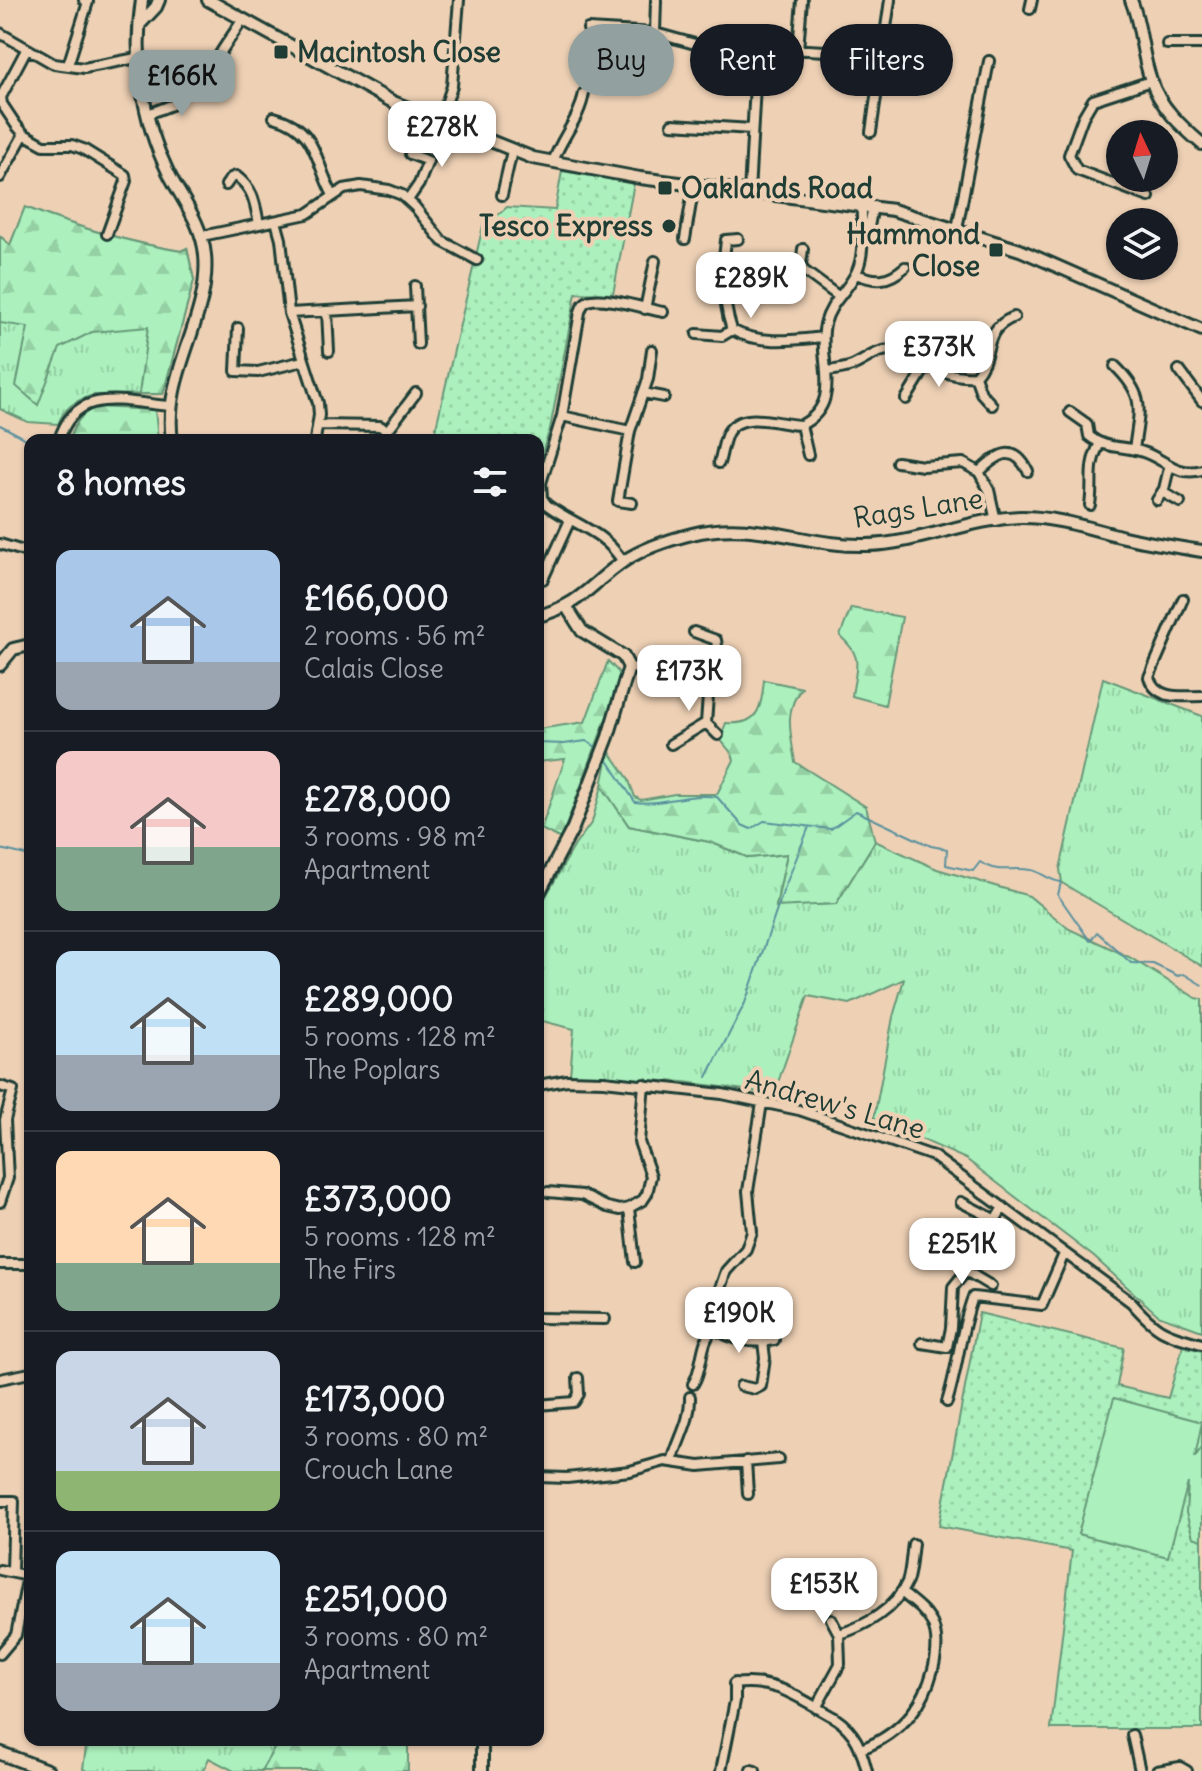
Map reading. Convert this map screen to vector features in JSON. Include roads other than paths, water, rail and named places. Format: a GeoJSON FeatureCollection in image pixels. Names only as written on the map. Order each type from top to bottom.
{"type":"FeatureCollection","features":[{"type":"Feature","properties":{"kind":"main road"},"geometry":{"type":"LineString","coordinates":[[0,1753],[48,1771]]}},
{"type":"Feature","properties":{"kind":"street"},"geometry":{"type":"LineString","coordinates":[[68,65],[88,2],[84,0]]}},
{"type":"Feature","properties":{"kind":"street"},"geometry":{"type":"LineString","coordinates":[[142,0],[137,58],[148,114],[160,155],[202,236],[205,255],[205,281],[170,406],[172,434]]}},
{"type":"Feature","properties":{"kind":"street"},"geometry":{"type":"LineString","coordinates":[[140,24],[159,0]]}},
{"type":"Feature","properties":{"kind":"street"},"geometry":{"type":"LineString","coordinates":[[208,0],[393,102],[512,151],[553,162],[694,185],[867,205],[957,229],[1047,261],[1202,330]]}},
{"type":"Feature","properties":{"kind":"street"},"geometry":{"type":"LineString","coordinates":[[440,122],[452,86],[459,0]]}},
{"type":"Feature","properties":{"kind":"street"},"geometry":{"type":"LineString","coordinates":[[655,24],[656,0]]}},
{"type":"Feature","properties":{"kind":"street"},"geometry":{"type":"LineString","coordinates":[[800,24],[802,0]]}},
{"type":"Feature","properties":{"kind":"street"},"geometry":{"type":"LineString","coordinates":[[886,24],[890,0]]}},
{"type":"Feature","properties":{"kind":"street"},"geometry":{"type":"LineString","coordinates":[[1131,0],[1151,81],[1166,110],[1202,144]]}},
{"type":"Feature","properties":{"kind":"street"},"geometry":{"type":"LineString","coordinates":[[211,76],[214,62],[230,43],[242,20]]}},
{"type":"Feature","properties":{"kind":"street"},"geometry":{"type":"LineString","coordinates":[[0,33],[48,62],[90,67],[137,58]]}},
{"type":"Feature","properties":{"kind":"street"},"geometry":{"type":"LineString","coordinates":[[1167,44],[1202,44]]}},
{"type":"Feature","properties":{"kind":"street"},"geometry":{"type":"LineString","coordinates":[[26,50],[1,97],[2,104],[24,134],[44,145],[72,145],[83,149],[125,175],[126,181],[107,234]]}},
{"type":"Feature","properties":{"kind":"street"},"geometry":{"type":"LineString","coordinates":[[957,229],[989,61]]}},
{"type":"Feature","properties":{"kind":"street"},"geometry":{"type":"LineString","coordinates":[[1149,197],[1077,170],[1069,155],[1093,100],[1151,81]]}},
{"type":"Feature","properties":{"kind":"street"},"geometry":{"type":"LineString","coordinates":[[148,114],[174,104],[180,88]]}},
{"type":"Feature","properties":{"kind":"street"},"geometry":{"type":"LineString","coordinates":[[553,162],[565,133],[578,116],[583,96]]}},
{"type":"Feature","properties":{"kind":"street"},"geometry":{"type":"LineString","coordinates":[[749,193],[754,96]]}},
{"type":"Feature","properties":{"kind":"street"},"geometry":{"type":"LineString","coordinates":[[871,132],[876,96]]}},
{"type":"Feature","properties":{"kind":"street"},"geometry":{"type":"LineString","coordinates":[[274,117],[293,124],[308,137],[333,195]]}},
{"type":"Feature","properties":{"kind":"street"},"geometry":{"type":"LineString","coordinates":[[672,124],[752,129]]}},
{"type":"Feature","properties":{"kind":"street"},"geometry":{"type":"LineString","coordinates":[[0,177],[24,134]]}},
{"type":"Feature","properties":{"kind":"street"},"geometry":{"type":"LineString","coordinates":[[502,195],[512,151]]}},
{"type":"Feature","properties":{"kind":"street"},"geometry":{"type":"LineString","coordinates":[[408,200],[417,189],[428,161],[410,154]]}},
{"type":"Feature","properties":{"kind":"street"},"geometry":{"type":"LineString","coordinates":[[226,185],[236,176],[247,184],[252,192],[259,224]]}},
{"type":"Feature","properties":{"kind":"street"},"geometry":{"type":"LineString","coordinates":[[685,239],[694,185]]}},
{"type":"Feature","properties":{"kind":"street"},"geometry":{"type":"LineString","coordinates":[[202,236],[313,211],[344,189],[361,186],[389,190],[408,200],[442,241],[477,260]]}},
{"type":"Feature","properties":{"kind":"street"},"geometry":{"type":"LineString","coordinates":[[719,463],[728,433],[737,424],[756,420],[801,425],[813,416],[824,400],[828,381],[823,337],[827,317],[838,296],[856,274],[867,205]]}},
{"type":"Feature","properties":{"kind":"street"},"geometry":{"type":"LineString","coordinates":[[276,221],[281,239],[289,313],[318,403],[316,434]]}},
{"type":"Feature","properties":{"kind":"street"},"geometry":{"type":"LineString","coordinates":[[732,330],[723,269],[726,240],[738,239]]}},
{"type":"Feature","properties":{"kind":"street"},"geometry":{"type":"LineString","coordinates":[[803,249],[803,270],[838,296]]}},
{"type":"Feature","properties":{"kind":"street"},"geometry":{"type":"LineString","coordinates":[[645,309],[655,261]]}},
{"type":"Feature","properties":{"kind":"street"},"geometry":{"type":"LineString","coordinates":[[856,274],[881,281],[905,267]]}},
{"type":"Feature","properties":{"kind":"street"},"geometry":{"type":"LineString","coordinates":[[415,286],[418,344]]}},
{"type":"Feature","properties":{"kind":"street"},"geometry":{"type":"LineString","coordinates":[[544,472],[562,416],[583,304],[603,301],[663,312]]}},
{"type":"Feature","properties":{"kind":"street"},"geometry":{"type":"LineString","coordinates":[[289,313],[417,306]]}},
{"type":"Feature","properties":{"kind":"street"},"geometry":{"type":"LineString","coordinates":[[327,312],[329,351]]}},
{"type":"Feature","properties":{"kind":"street"},"geometry":{"type":"LineString","coordinates":[[975,376],[984,363],[992,333],[1000,324],[1014,317]]}},
{"type":"Feature","properties":{"kind":"street"},"geometry":{"type":"LineString","coordinates":[[238,328],[236,371],[258,372],[303,361]]}},
{"type":"Feature","properties":{"kind":"street"},"geometry":{"type":"LineString","coordinates":[[697,334],[722,336],[732,330]]}},
{"type":"Feature","properties":{"kind":"street"},"geometry":{"type":"LineString","coordinates":[[732,330],[768,339],[823,337]]}},
{"type":"Feature","properties":{"kind":"street"},"geometry":{"type":"LineString","coordinates":[[632,503],[618,501],[630,431],[643,393],[652,350]]}},
{"type":"Feature","properties":{"kind":"street"},"geometry":{"type":"LineString","coordinates":[[827,371],[846,368],[888,350],[903,352],[943,373],[975,376]]}},
{"type":"Feature","properties":{"kind":"street"},"geometry":{"type":"LineString","coordinates":[[906,399],[927,365]]}},
{"type":"Feature","properties":{"kind":"street"},"geometry":{"type":"LineString","coordinates":[[1115,366],[1132,384],[1139,401],[1134,450]]}},
{"type":"Feature","properties":{"kind":"street"},"geometry":{"type":"LineString","coordinates":[[1179,370],[1202,401]]}},
{"type":"Feature","properties":{"kind":"street"},"geometry":{"type":"LineString","coordinates":[[975,376],[981,393],[992,405]]}},
{"type":"Feature","properties":{"kind":"street"},"geometry":{"type":"LineString","coordinates":[[387,431],[416,393]]}},
{"type":"Feature","properties":{"kind":"street"},"geometry":{"type":"LineString","coordinates":[[643,393],[664,397]]}},
{"type":"Feature","properties":{"kind":"street"},"geometry":{"type":"LineString","coordinates":[[61,434],[67,419],[89,402],[170,406]]}},
{"type":"Feature","properties":{"kind":"street"},"geometry":{"type":"LineString","coordinates":[[1070,412],[1087,424],[1089,436],[1099,445],[1134,450],[1185,473],[1202,470]]}},
{"type":"Feature","properties":{"kind":"street"},"geometry":{"type":"LineString","coordinates":[[562,416],[630,431]]}},
{"type":"Feature","properties":{"kind":"street"},"geometry":{"type":"LineString","coordinates":[[318,425],[377,426],[389,434]]}},
{"type":"Feature","properties":{"kind":"street"},"geometry":{"type":"LineString","coordinates":[[801,425],[808,455]]}},
{"type":"Feature","properties":{"kind":"street"},"geometry":{"type":"LineString","coordinates":[[1090,505],[1091,461],[1099,445]]}},
{"type":"Feature","properties":{"kind":"street"},"geometry":{"type":"LineString","coordinates":[[979,472],[991,460],[1004,454],[1020,458],[1028,471]]}},
{"type":"Feature","properties":{"kind":"street"},"geometry":{"type":"LineString","coordinates":[[897,462],[923,466],[963,463],[979,472],[989,490],[996,521]]}},
{"type":"Feature","properties":{"kind":"street"},"geometry":{"type":"LineString","coordinates":[[1169,468],[1160,496],[1180,502]]}},
{"type":"Feature","properties":{"kind":"street"},"geometry":{"type":"LineString","coordinates":[[544,502],[602,536],[614,546],[623,562]]}},
{"type":"Feature","properties":{"kind":"street","name":"Rags Lane"},"geometry":{"type":"LineString","coordinates":[[544,614],[566,606],[594,588],[623,562],[669,540],[730,528],[867,545],[1020,517],[1045,518],[1202,551]]}},
{"type":"Feature","properties":{"kind":"street"},"geometry":{"type":"LineString","coordinates":[[544,577],[570,520]]}},
{"type":"Feature","properties":{"kind":"street"},"geometry":{"type":"LineString","coordinates":[[0,544],[24,552]]}},
{"type":"Feature","properties":{"kind":"street"},"geometry":{"type":"LineString","coordinates":[[1183,599],[1149,677],[1156,689],[1175,697],[1202,696]]}},
{"type":"Feature","properties":{"kind":"street"},"geometry":{"type":"LineString","coordinates":[[544,884],[573,828],[608,737],[629,667],[623,656],[582,631],[566,606]]}},
{"type":"Feature","properties":{"kind":"street"},"geometry":{"type":"LineString","coordinates":[[694,632],[716,640],[717,652],[709,683],[706,723],[718,735]]}},
{"type":"Feature","properties":{"kind":"street"},"geometry":{"type":"LineString","coordinates":[[0,665],[13,649],[24,646]]}},
{"type":"Feature","properties":{"kind":"street"},"geometry":{"type":"LineString","coordinates":[[629,667],[709,683]]}},
{"type":"Feature","properties":{"kind":"street"},"geometry":{"type":"LineString","coordinates":[[671,744],[706,723]]}},
{"type":"Feature","properties":{"kind":"street","name":"Andrew's Lane"},"geometry":{"type":"LineString","coordinates":[[544,1084],[581,1080],[722,1094],[799,1110],[933,1156],[1131,1302],[1163,1334],[1202,1344]]}},
{"type":"Feature","properties":{"kind":"street"},"geometry":{"type":"LineString","coordinates":[[548,1192],[582,1195],[620,1210],[643,1200],[650,1185],[650,1169],[639,1142],[644,1084]]}},
{"type":"Feature","properties":{"kind":"street"},"geometry":{"type":"LineString","coordinates":[[0,1086],[13,1090],[5,1120],[8,1178],[0,1202]]}},
{"type":"Feature","properties":{"kind":"street"},"geometry":{"type":"LineString","coordinates":[[762,1103],[748,1191],[752,1232],[746,1249],[726,1271],[711,1314],[714,1328],[721,1334],[750,1342],[774,1340]]}},
{"type":"Feature","properties":{"kind":"street"},"geometry":{"type":"LineString","coordinates":[[961,1202],[996,1220]]}},
{"type":"Feature","properties":{"kind":"street"},"geometry":{"type":"LineString","coordinates":[[922,1343],[947,1347],[953,1287],[966,1271],[1003,1207]]}},
{"type":"Feature","properties":{"kind":"street"},"geometry":{"type":"LineString","coordinates":[[629,1208],[635,1262]]}},
{"type":"Feature","properties":{"kind":"street"},"geometry":{"type":"LineString","coordinates":[[947,1402],[973,1297],[1042,1305],[1064,1254]]}},
{"type":"Feature","properties":{"kind":"street"},"geometry":{"type":"LineString","coordinates":[[0,1264],[24,1264]]}},
{"type":"Feature","properties":{"kind":"street"},"geometry":{"type":"LineString","coordinates":[[966,1271],[991,1286]]}},
{"type":"Feature","properties":{"kind":"street"},"geometry":{"type":"LineString","coordinates":[[544,1318],[605,1319]]}},
{"type":"Feature","properties":{"kind":"street"},"geometry":{"type":"LineString","coordinates":[[693,1384],[700,1373],[704,1346],[714,1328]]}},
{"type":"Feature","properties":{"kind":"street"},"geometry":{"type":"LineString","coordinates":[[741,1386],[755,1389],[761,1386],[765,1358],[763,1342]]}},
{"type":"Feature","properties":{"kind":"street"},"geometry":{"type":"LineString","coordinates":[[0,1379],[24,1374]]}},
{"type":"Feature","properties":{"kind":"street"},"geometry":{"type":"LineString","coordinates":[[544,1404],[574,1402],[579,1394],[578,1378]]}},
{"type":"Feature","properties":{"kind":"street"},"geometry":{"type":"LineString","coordinates":[[672,1462],[689,1418],[690,1397]]}},
{"type":"Feature","properties":{"kind":"street"},"geometry":{"type":"LineString","coordinates":[[544,1477],[618,1473],[659,1462],[699,1466],[779,1459]]}},
{"type":"Feature","properties":{"kind":"street"},"geometry":{"type":"LineString","coordinates":[[746,1461],[748,1494]]}},
{"type":"Feature","properties":{"kind":"street"},"geometry":{"type":"LineString","coordinates":[[0,1501],[14,1501],[12,1571]]}},
{"type":"Feature","properties":{"kind":"street"},"geometry":{"type":"LineString","coordinates":[[839,1634],[875,1618],[901,1592],[907,1581],[913,1544]]}},
{"type":"Feature","properties":{"kind":"street"},"geometry":{"type":"LineString","coordinates":[[0,1570],[24,1575]]}},
{"type":"Feature","properties":{"kind":"street"},"geometry":{"type":"LineString","coordinates":[[861,1749],[879,1741],[912,1712],[922,1697],[934,1661],[936,1645],[932,1625],[923,1611],[901,1592]]}},
{"type":"Feature","properties":{"kind":"street"},"geometry":{"type":"LineString","coordinates":[[0,1654],[16,1635],[24,1599]]}},
{"type":"Feature","properties":{"kind":"street"},"geometry":{"type":"LineString","coordinates":[[816,1708],[840,1664],[839,1634],[831,1619]]}},
{"type":"Feature","properties":{"kind":"street"},"geometry":{"type":"LineString","coordinates":[[721,1771],[735,1701],[734,1683],[754,1682],[772,1684],[845,1725],[861,1749],[867,1771]]}},
{"type":"Feature","properties":{"kind":"street"},"geometry":{"type":"LineString","coordinates":[[1132,1735],[1140,1771]]}},
{"type":"Feature","properties":{"kind":"street"},"geometry":{"type":"LineString","coordinates":[[482,1746],[482,1771]]}},
{"type":"Feature","properties":{"kind":"street"},"geometry":{"type":"LineString","coordinates":[[1157,1771],[1180,1767],[1187,1771]]}},
{"type":"Feature","properties":{"kind":"waterway"},"geometry":{"type":"LineString","coordinates":[[0,425],[24,438]]}},
{"type":"Feature","properties":{"kind":"waterway"},"geometry":{"type":"LineString","coordinates":[[544,743],[586,741],[598,748]]}},
{"type":"Feature","properties":{"kind":"waterway"},"geometry":{"type":"LineString","coordinates":[[605,756],[635,802],[717,797],[742,825],[751,829],[764,821],[831,829],[856,811],[931,846],[947,849],[946,865],[973,871],[980,862],[999,869],[1034,871],[1061,882],[1058,895],[1090,941],[1097,932],[1131,963],[1153,964],[1178,976],[1184,974],[1202,985]]}},
{"type":"Feature","properties":{"kind":"waterway"},"geometry":{"type":"LineString","coordinates":[[707,1077],[745,1003],[809,827]]}},
{"type":"Feature","properties":{"kind":"waterway"},"geometry":{"type":"LineString","coordinates":[[0,849],[24,855]]}},
{"type":"Feature","properties":{"kind":"place","name":"Macintosh Close"},"geometry":{"type":"Point","coordinates":[281,52]}},
{"type":"Feature","properties":{"kind":"place","name":"Oaklands Road"},"geometry":{"type":"Point","coordinates":[665,188]}},
{"type":"Feature","properties":{"kind":"place","name":"Tesco Express"},"geometry":{"type":"Point","coordinates":[669,226]}},
{"type":"Feature","properties":{"kind":"place","name":"Hammond Close"},"geometry":{"type":"Point","coordinates":[996,250]}}]}
